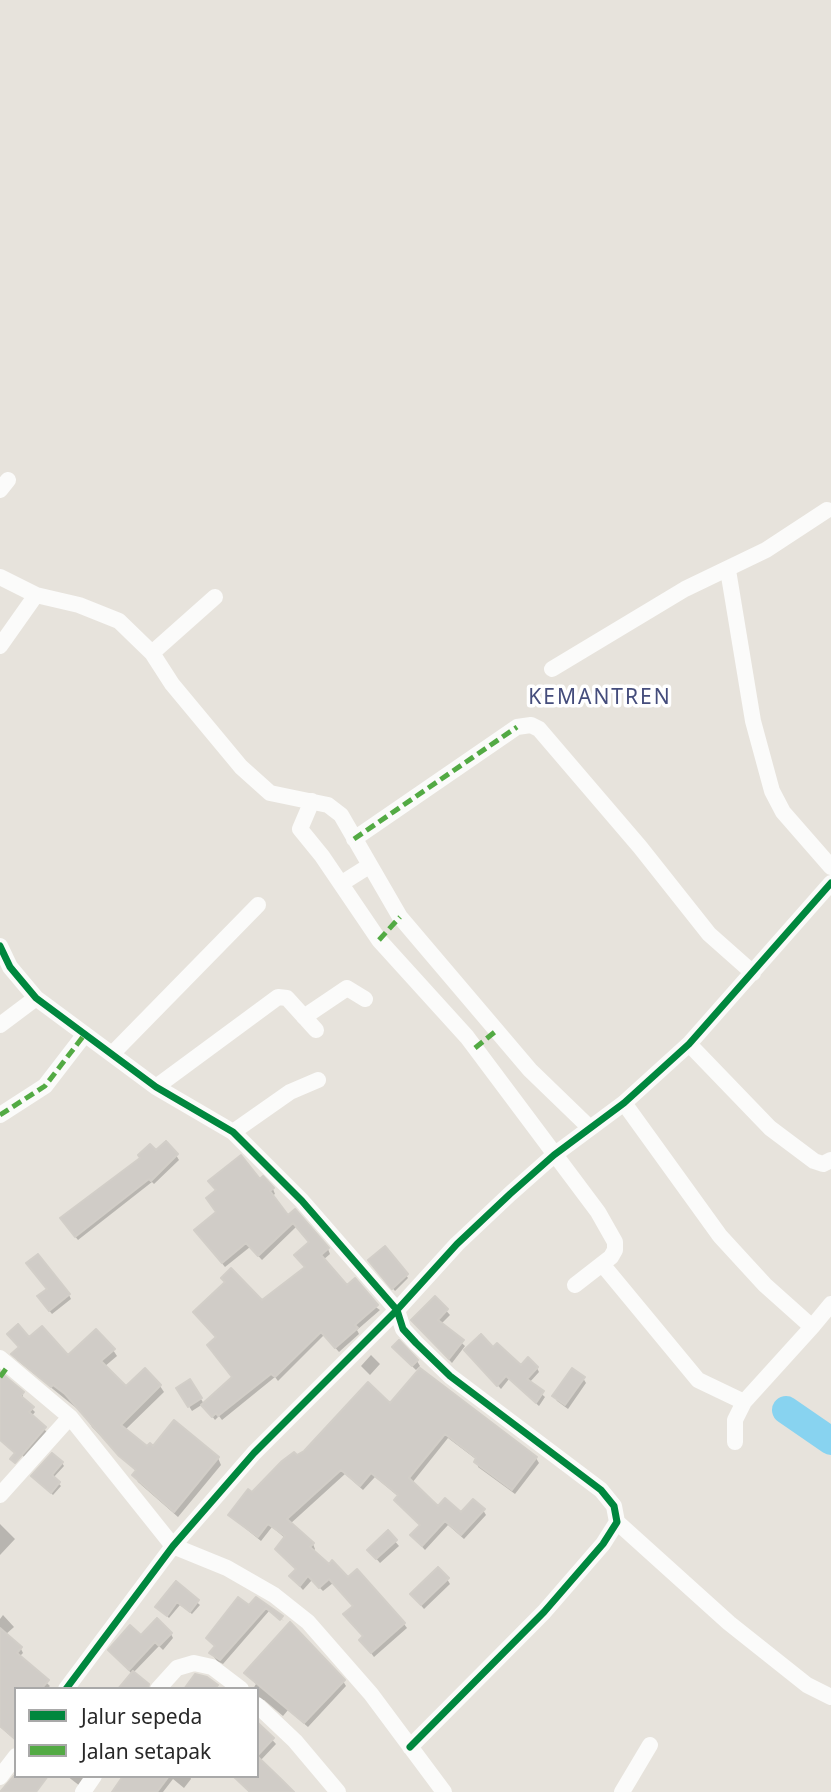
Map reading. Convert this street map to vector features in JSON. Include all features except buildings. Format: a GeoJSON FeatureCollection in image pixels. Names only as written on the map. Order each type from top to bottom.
{"type":"FeatureCollection","features":[{"type":"Feature","properties":{"kind":"street"},"geometry":{"type":"LineString","coordinates":[[552,669],[685,589],[766,550],[827,510]]}},
{"type":"Feature","properties":{"kind":"street"},"geometry":{"type":"LineString","coordinates":[[729,570],[753,721],[772,791],[783,812],[831,867]]}},
{"type":"Feature","properties":{"kind":"street"},"geometry":{"type":"LineString","coordinates":[[0,577],[31,603],[79,605],[119,621],[152,653],[172,684],[260,785],[307,811],[335,809],[354,839],[389,928],[486,1039],[530,1070],[581,1135]]}},
{"type":"Feature","properties":{"kind":"street"},"geometry":{"type":"LineString","coordinates":[[152,653],[215,597]]}},
{"type":"Feature","properties":{"kind":"street"},"geometry":{"type":"LineString","coordinates":[[0,646],[31,603]]}},
{"type":"Feature","properties":{"kind":"street"},"geometry":{"type":"LineString","coordinates":[[354,839],[517,727],[531,725],[539,729],[640,846],[709,934],[753,973]]}},
{"type":"Feature","properties":{"kind":"street"},"geometry":{"type":"LineString","coordinates":[[307,811],[300,829],[345,883],[389,928],[486,1039],[554,1155],[598,1212],[615,1242],[615,1250],[602,1264],[575,1285]]}},
{"type":"Feature","properties":{"kind":"street"},"geometry":{"type":"LineString","coordinates":[[345,883],[365,868]]}},
{"type":"Feature","properties":{"kind":"street"},"geometry":{"type":"LineString","coordinates":[[67,1687],[173,1546],[254,1453],[397,1310],[457,1244],[554,1155],[624,1103],[689,1044],[831,883]]}},
{"type":"Feature","properties":{"kind":"street"},"geometry":{"type":"LineString","coordinates":[[111,1054],[258,905]]}},
{"type":"Feature","properties":{"kind":"street"},"geometry":{"type":"LineString","coordinates":[[0,946],[10,967],[36,998],[156,1087],[233,1132],[302,1201],[397,1310],[403,1329],[450,1376],[601,1490],[614,1506],[617,1522],[729,1623],[807,1685],[831,1697]]}},
{"type":"Feature","properties":{"kind":"street"},"geometry":{"type":"LineString","coordinates":[[304,1017],[347,988],[365,999]]}},
{"type":"Feature","properties":{"kind":"street"},"geometry":{"type":"LineString","coordinates":[[156,1087],[278,997],[287,998],[316,1030]]}},
{"type":"Feature","properties":{"kind":"street"},"geometry":{"type":"LineString","coordinates":[[0,1025],[36,998]]}},
{"type":"Feature","properties":{"kind":"street"},"geometry":{"type":"LineString","coordinates":[[0,1115],[45,1086],[85,1034]]}},
{"type":"Feature","properties":{"kind":"street"},"geometry":{"type":"LineString","coordinates":[[689,1044],[770,1128],[814,1161],[823,1164],[831,1160]]}},
{"type":"Feature","properties":{"kind":"street"},"geometry":{"type":"LineString","coordinates":[[233,1132],[290,1092],[318,1080]]}},
{"type":"Feature","properties":{"kind":"street"},"geometry":{"type":"LineString","coordinates":[[624,1103],[720,1236],[765,1285],[812,1327]]}},
{"type":"Feature","properties":{"kind":"street"},"geometry":{"type":"LineString","coordinates":[[602,1264],[705,1384],[744,1402]]}},
{"type":"Feature","properties":{"kind":"street"},"geometry":{"type":"LineString","coordinates":[[735,1442],[735,1420],[744,1402],[831,1304]]}},
{"type":"Feature","properties":{"kind":"street"},"geometry":{"type":"LineString","coordinates":[[3,1367],[70,1417],[173,1546],[228,1568],[274,1595],[308,1622],[371,1694],[444,1792]]}},
{"type":"Feature","properties":{"kind":"street"},"geometry":{"type":"LineString","coordinates":[[0,1495],[70,1417]]}},
{"type":"Feature","properties":{"kind":"street"},"geometry":{"type":"LineString","coordinates":[[410,1747],[544,1612],[603,1544],[617,1522]]}},
{"type":"Feature","properties":{"kind":"street"},"geometry":{"type":"LineString","coordinates":[[160,1687],[177,1668],[194,1663],[219,1671],[239,1687]]}},
{"type":"Feature","properties":{"kind":"street"},"geometry":{"type":"LineString","coordinates":[[259,1707],[295,1741],[338,1792]]}},
{"type":"Feature","properties":{"kind":"street"},"geometry":{"type":"LineString","coordinates":[[622,1792],[650,1745]]}},
{"type":"Feature","properties":{"kind":"street"},"geometry":{"type":"LineString","coordinates":[[1,1774],[14,1758]]}},
{"type":"Feature","properties":{"kind":"waterway"},"geometry":{"type":"LineString","coordinates":[[786,1410],[831,1441]]}},
{"type":"Feature","properties":{"kind":"marked path"},"geometry":{"type":"LineString","coordinates":[[354,839],[517,727]]}},
{"type":"Feature","properties":{"kind":"marked path"},"geometry":{"type":"LineString","coordinates":[[379,940],[400,917]]}},
{"type":"Feature","properties":{"kind":"marked path"},"geometry":{"type":"LineString","coordinates":[[475,1048],[496,1031]]}},
{"type":"Feature","properties":{"kind":"marked path"},"geometry":{"type":"LineString","coordinates":[[0,1115],[45,1086],[85,1034]]}},
{"type":"Feature","properties":{"kind":"marked path"},"geometry":{"type":"LineString","coordinates":[[0,1377],[8,1366]]}},
{"type":"Feature","properties":{"kind":"cycle path"},"geometry":{"type":"LineString","coordinates":[[67,1687],[173,1546],[254,1453],[397,1310],[457,1244],[510,1194],[554,1155],[624,1103],[689,1044],[831,883]]}},
{"type":"Feature","properties":{"kind":"cycle path"},"geometry":{"type":"LineString","coordinates":[[0,946],[10,967],[36,998],[156,1087],[233,1132],[302,1201],[397,1310],[403,1329],[416,1343],[450,1376],[601,1490],[614,1506],[617,1522],[603,1544],[544,1612],[410,1747]]}},
{"type":"Feature","properties":{"kind":"district","name":"KEMANTREN"},"geometry":{"type":"Point","coordinates":[600,698]}}]}
